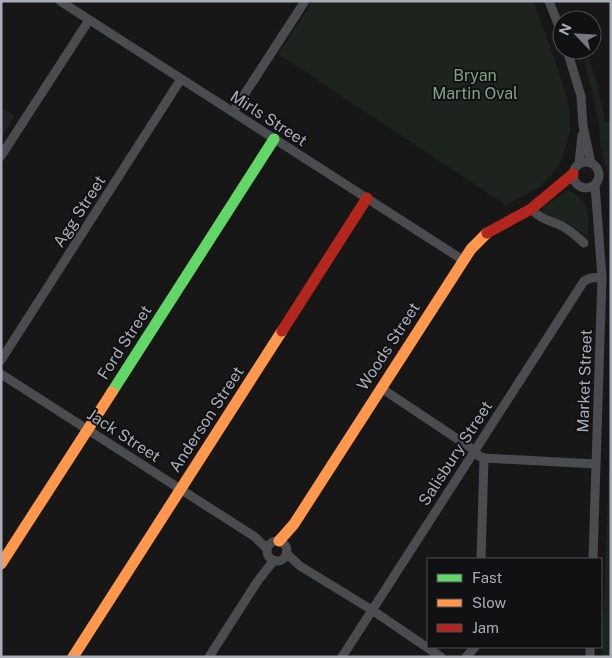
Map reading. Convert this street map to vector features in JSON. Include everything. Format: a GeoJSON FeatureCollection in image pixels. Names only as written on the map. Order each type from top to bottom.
{"type":"FeatureCollection","features":[{"type":"Feature","properties":{"kind":"street","name":"Mirls Street"},"geometry":{"type":"LineString","coordinates":[[60,1],[463,260]]}},
{"type":"Feature","properties":{"kind":"street"},"geometry":{"type":"LineString","coordinates":[[233,112],[305,1]]}},
{"type":"Feature","properties":{"kind":"street"},"geometry":{"type":"LineString","coordinates":[[1,156],[89,20]]}},
{"type":"Feature","properties":{"kind":"street"},"geometry":{"type":"LineString","coordinates":[[570,60],[581,96],[583,126],[591,163]]}},
{"type":"Feature","properties":{"kind":"street","name":"Agg Street"},"geometry":{"type":"LineString","coordinates":[[1,360],[181,79]]}},
{"type":"Feature","properties":{"kind":"street"},"geometry":{"type":"LineString","coordinates":[[578,178],[582,162],[595,165],[599,177],[595,185],[587,188],[578,178],[583,126]]}},
{"type":"Feature","properties":{"kind":"street","name":"Ford Street"},"geometry":{"type":"LineString","coordinates":[[1,564],[274,139]]}},
{"type":"Feature","properties":{"kind":"street","name":"Woods Street"},"geometry":{"type":"LineString","coordinates":[[209,657],[380,388],[478,240],[488,232],[531,208],[555,189],[578,178]]}},
{"type":"Feature","properties":{"kind":"street","name":"Market Street"},"geometry":{"type":"LineString","coordinates":[[578,178],[595,205]]}},
{"type":"Feature","properties":{"kind":"street","name":"Market Street"},"geometry":{"type":"LineString","coordinates":[[593,558],[602,277],[598,217],[595,205],[595,185]]}},
{"type":"Feature","properties":{"kind":"street","name":"Anderson Street"},"geometry":{"type":"LineString","coordinates":[[72,657],[366,198]]}},
{"type":"Feature","properties":{"kind":"street"},"geometry":{"type":"LineString","coordinates":[[531,208],[544,220],[561,225],[584,243]]}},
{"type":"Feature","properties":{"kind":"street","name":"Salisbury Street"},"geometry":{"type":"LineString","coordinates":[[342,657],[584,281],[602,277]]}},
{"type":"Feature","properties":{"kind":"street","name":"Jack Street"},"geometry":{"type":"LineString","coordinates":[[1,374],[427,646]]}},
{"type":"Feature","properties":{"kind":"street"},"geometry":{"type":"LineString","coordinates":[[380,388],[484,458],[596,464]]}},
{"type":"Feature","properties":{"kind":"street"},"geometry":{"type":"LineString","coordinates":[[481,558],[484,458]]}},
{"type":"Feature","properties":{"kind":"street","name":"Jack Street"},"geometry":{"type":"LineString","coordinates":[[431,648],[443,656]]}},
{"type":"Feature","properties":{"kind":"street"},"geometry":{"type":"LineString","coordinates":[[466,657],[475,648]]}},
{"type":"Feature","properties":{"kind":"shaded area"},"geometry":{"type":"Polygon","coordinates":[[[1,107],[15,116],[1,138],[1,107]]]}},
{"type":"Feature","properties":{"kind":"green space","name":"Bryan Martin Oval"},"geometry":{"type":"Polygon","coordinates":[[[313,1],[533,1],[552,53],[552,60],[555,60],[558,69],[569,106],[570,131],[560,164],[540,187],[506,205],[278,54],[313,1]]]}},
{"type":"Feature","properties":{"kind":"green space"},"geometry":{"type":"Polygon","coordinates":[[[584,60],[590,60],[597,83],[605,122],[611,122],[611,205],[607,170],[601,148],[599,124],[584,60]]]}},
{"type":"Feature","properties":{"kind":"green space"},"geometry":{"type":"Polygon","coordinates":[[[568,190],[585,204],[588,215],[588,238],[570,224],[544,213],[542,210],[543,207],[568,190]]]}},
{"type":"Feature","properties":{"kind":"green space"},"geometry":{"type":"Polygon","coordinates":[[[611,412],[611,657],[602,657],[611,412]]]}},
{"type":"Feature","properties":{"kind":"traffic: fast"},"geometry":{"type":"LineString","coordinates":[[112,392],[274,139]]}},
{"type":"Feature","properties":{"kind":"traffic: slow"},"geometry":{"type":"LineString","coordinates":[[279,541],[294,524],[471,249],[487,233]]}},
{"type":"Feature","properties":{"kind":"traffic: slow"},"geometry":{"type":"LineString","coordinates":[[73,657],[282,331]]}},
{"type":"Feature","properties":{"kind":"traffic: slow"},"geometry":{"type":"LineString","coordinates":[[1,564],[112,392]]}},
{"type":"Feature","properties":{"kind":"traffic: jam"},"geometry":{"type":"LineString","coordinates":[[487,233],[531,209],[573,174]]}},
{"type":"Feature","properties":{"kind":"traffic: jam"},"geometry":{"type":"LineString","coordinates":[[282,331],[367,198]]}}]}
